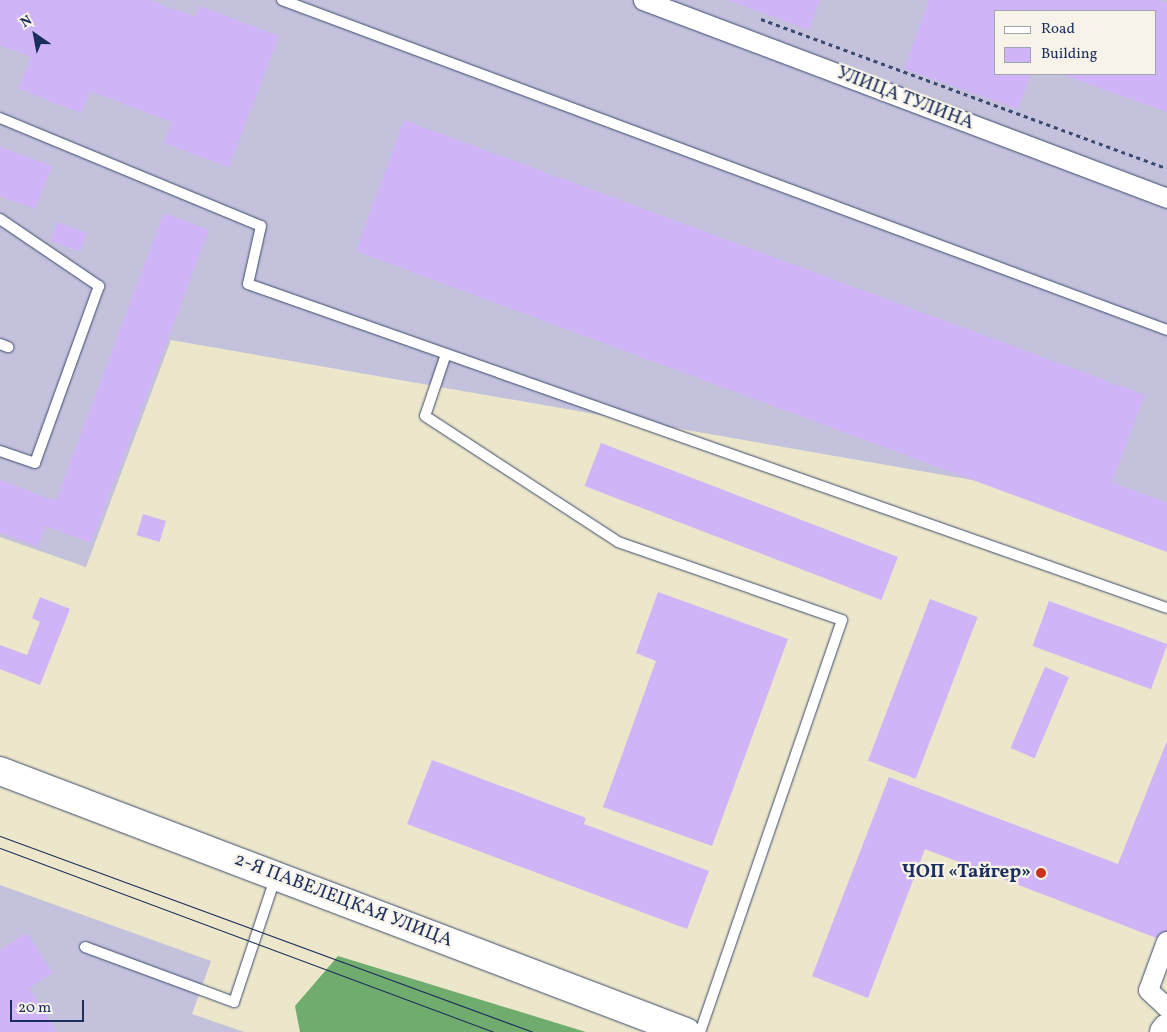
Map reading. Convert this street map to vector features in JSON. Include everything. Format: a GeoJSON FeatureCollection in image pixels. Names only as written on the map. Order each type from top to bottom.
{"type":"FeatureCollection","features":[{"type":"Feature","properties":{"kind":"main road","name":"2-Я ПАВЕЛЕЦКАЯ УЛИЦА"},"geometry":{"type":"LineString","coordinates":[[0,771],[686,1032]]}},
{"type":"Feature","properties":{"kind":"main road"},"geometry":{"type":"LineString","coordinates":[[1164,1032],[1167,1028]]}},
{"type":"Feature","properties":{"kind":"street","name":"УЛИЦА ТУЛИНА"},"geometry":{"type":"LineString","coordinates":[[643,0],[1167,198]]}},
{"type":"Feature","properties":{"kind":"street"},"geometry":{"type":"LineString","coordinates":[[1166,941],[1148,990],[1167,1008]]}},
{"type":"Feature","properties":{"kind":"lane"},"geometry":{"type":"LineString","coordinates":[[282,0],[1167,330]]}},
{"type":"Feature","properties":{"kind":"lane"},"geometry":{"type":"LineString","coordinates":[[0,118],[261,226],[248,284],[1167,608]]}},
{"type":"Feature","properties":{"kind":"lane"},"geometry":{"type":"LineString","coordinates":[[0,219],[99,286],[35,463],[0,451]]}},
{"type":"Feature","properties":{"kind":"lane"},"geometry":{"type":"LineString","coordinates":[[446,354],[426,416],[618,542],[842,620],[700,1032]]}},
{"type":"Feature","properties":{"kind":"lane"},"geometry":{"type":"LineString","coordinates":[[86,947],[234,1002],[276,876]]}},
{"type":"Feature","properties":{"kind":"path"},"geometry":{"type":"LineString","coordinates":[[756,17],[1167,168]]}},
{"type":"Feature","properties":{"kind":"shaded area"},"geometry":{"type":"Polygon","coordinates":[[[0,0],[1167,0],[1167,514],[171,340],[86,567],[0,537],[0,0]]]}},
{"type":"Feature","properties":{"kind":"shaded area"},"geometry":{"type":"Polygon","coordinates":[[[0,885],[211,961],[192,1014],[244,1032],[0,1032],[0,885]]]}},
{"type":"Feature","properties":{"kind":"green space"},"geometry":{"type":"Polygon","coordinates":[[[338,956],[586,1032],[300,1032],[295,1006],[338,956]]]}},
{"type":"Feature","properties":{"kind":"building"},"geometry":{"type":"Polygon","coordinates":[[[0,0],[150,0],[195,17],[200,6],[279,36],[229,167],[164,143],[172,122],[90,91],[81,113],[19,89],[31,57],[0,45],[0,0]]]}},
{"type":"Feature","properties":{"kind":"building"},"geometry":{"type":"Polygon","coordinates":[[[727,0],[820,0],[809,30],[727,0]]]}},
{"type":"Feature","properties":{"kind":"building"},"geometry":{"type":"Polygon","coordinates":[[[929,0],[1158,0],[1167,3],[1167,112],[1064,75],[1157,75],[1157,10],[994,10],[994,75],[1031,75],[1018,109],[904,69],[929,0]]]}},
{"type":"Feature","properties":{"kind":"building"},"geometry":{"type":"Polygon","coordinates":[[[404,120],[1145,395],[1112,482],[1167,503],[1167,552],[356,251],[404,120]]]}},
{"type":"Feature","properties":{"kind":"building"},"geometry":{"type":"Polygon","coordinates":[[[0,147],[52,166],[35,209],[0,196],[0,147]]]}},
{"type":"Feature","properties":{"kind":"building"},"geometry":{"type":"Polygon","coordinates":[[[164,213],[209,230],[91,543],[46,526],[38,547],[0,532],[0,480],[56,501],[164,213]]]}},
{"type":"Feature","properties":{"kind":"building"},"geometry":{"type":"Polygon","coordinates":[[[57,222],[87,233],[80,252],[50,241],[57,222]]]}},
{"type":"Feature","properties":{"kind":"building"},"geometry":{"type":"Polygon","coordinates":[[[601,443],[898,557],[881,600],[585,486],[601,443]]]}},
{"type":"Feature","properties":{"kind":"building"},"geometry":{"type":"Polygon","coordinates":[[[143,514],[166,521],[160,542],[137,535],[143,514]]]}},
{"type":"Feature","properties":{"kind":"building"},"geometry":{"type":"Polygon","coordinates":[[[658,592],[788,639],[712,846],[603,807],[656,661],[636,653],[658,592]]]}},
{"type":"Feature","properties":{"kind":"building"},"geometry":{"type":"Polygon","coordinates":[[[40,597],[70,609],[40,685],[0,669],[0,645],[27,655],[40,622],[32,618],[40,597]]]}},
{"type":"Feature","properties":{"kind":"building"},"geometry":{"type":"Polygon","coordinates":[[[930,599],[978,617],[916,779],[868,761],[930,599]]]}},
{"type":"Feature","properties":{"kind":"building"},"geometry":{"type":"Polygon","coordinates":[[[1049,601],[1167,644],[1151,689],[1033,646],[1049,601]]]}},
{"type":"Feature","properties":{"kind":"building"},"geometry":{"type":"Polygon","coordinates":[[[1045,667],[1069,677],[1035,758],[1011,748],[1045,667]]]}},
{"type":"Feature","properties":{"kind":"building"},"geometry":{"type":"Polygon","coordinates":[[[1167,741],[1167,942],[925,849],[868,998],[812,976],[889,777],[1118,864],[1167,741]]]}},
{"type":"Feature","properties":{"kind":"building"},"geometry":{"type":"Polygon","coordinates":[[[432,760],[586,818],[584,824],[709,871],[687,929],[407,824],[432,760]]]}},
{"type":"Feature","properties":{"kind":"building"},"geometry":{"type":"Polygon","coordinates":[[[27,933],[53,973],[29,988],[57,1032],[0,1032],[0,950],[27,933]]]}},
{"type":"Feature","properties":{"kind":"tram line"},"geometry":{"type":"LineString","coordinates":[[0,836],[533,1032]]}},
{"type":"Feature","properties":{"kind":"tram line"},"geometry":{"type":"LineString","coordinates":[[0,848],[494,1032]]}},
{"type":"Feature","properties":{"kind":"place","name":"ЧОП «Тайгер»"},"geometry":{"type":"Point","coordinates":[1041,873]}}]}
